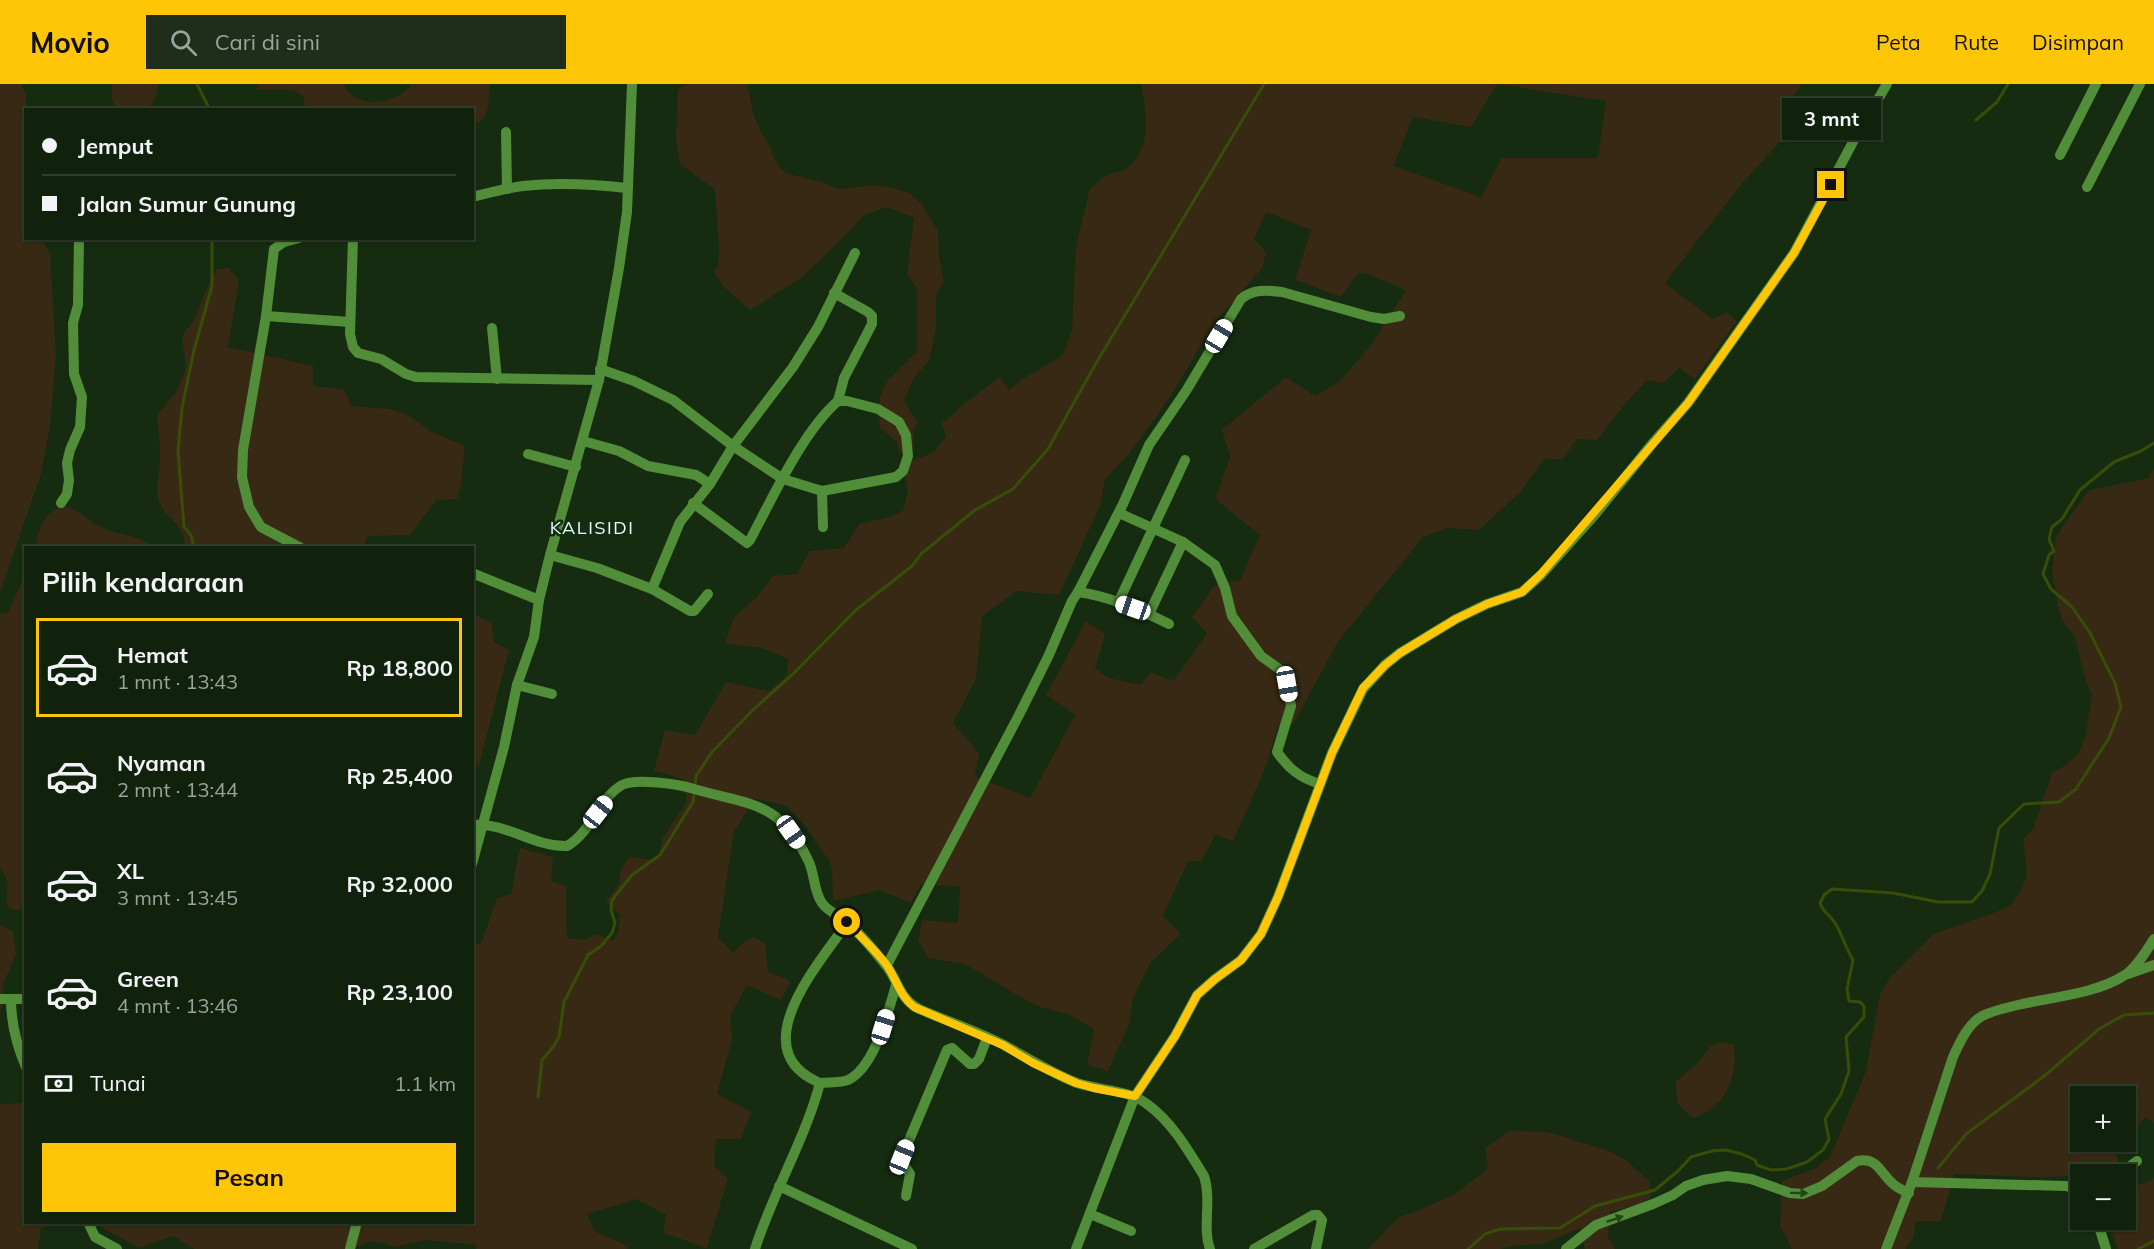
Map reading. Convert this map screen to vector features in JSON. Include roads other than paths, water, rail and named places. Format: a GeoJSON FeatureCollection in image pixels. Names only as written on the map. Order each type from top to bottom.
{"type":"FeatureCollection","features":[{"type":"Feature","properties":{"kind":"street"},"geometry":{"type":"LineString","coordinates":[[474,851],[478,824],[504,747],[517,685],[534,637],[539,600],[550,555],[599,380],[627,212],[632,84]]}},
{"type":"Feature","properties":{"kind":"street"},"geometry":{"type":"LineString","coordinates":[[1076,1249],[1135,1096],[1175,1036],[1197,995],[1241,960],[1261,934],[1278,897],[1332,753],[1363,688],[1373,676],[1400,653],[1456,619],[1487,604],[1522,592],[1593,517],[1688,403],[1794,253],[1887,84]]}},
{"type":"Feature","properties":{"kind":"street"},"geometry":{"type":"LineString","coordinates":[[2061,155],[2096,84]]}},
{"type":"Feature","properties":{"kind":"street"},"geometry":{"type":"LineString","coordinates":[[2087,187],[2140,84]]}},
{"type":"Feature","properties":{"kind":"street"},"geometry":{"type":"LineString","coordinates":[[506,132],[507,189]]}},
{"type":"Feature","properties":{"kind":"street"},"geometry":{"type":"LineString","coordinates":[[474,197],[507,189],[559,184],[627,188]]}},
{"type":"Feature","properties":{"kind":"street"},"geometry":{"type":"LineString","coordinates":[[61,503],[67,494],[69,480],[67,463],[70,450],[80,427],[82,397],[74,374],[73,323],[78,306],[79,240]]}},
{"type":"Feature","properties":{"kind":"street"},"geometry":{"type":"LineString","coordinates":[[292,240],[274,249],[266,316],[243,450],[242,477],[249,507],[261,526],[297,546]]}},
{"type":"Feature","properties":{"kind":"street"},"geometry":{"type":"LineString","coordinates":[[353,240],[350,322],[354,350],[388,363],[412,377],[599,380]]}},
{"type":"Feature","properties":{"kind":"street"},"geometry":{"type":"LineString","coordinates":[[652,590],[680,522],[710,484],[733,446],[793,367],[818,327],[855,254]]}},
{"type":"Feature","properties":{"kind":"street"},"geometry":{"type":"LineString","coordinates":[[887,965],[1019,715],[1048,657],[1072,601],[1119,513],[1149,445],[1186,391],[1241,300],[1248,293],[1282,292],[1371,317],[1384,319],[1400,316]]}},
{"type":"Feature","properties":{"kind":"street"},"geometry":{"type":"LineString","coordinates":[[693,503],[747,543],[750,540],[811,432],[838,401],[844,378],[872,324],[872,316],[868,312],[834,293]]}},
{"type":"Feature","properties":{"kind":"street"},"geometry":{"type":"LineString","coordinates":[[266,316],[350,322]]}},
{"type":"Feature","properties":{"kind":"street"},"geometry":{"type":"LineString","coordinates":[[492,328],[497,379]]}},
{"type":"Feature","properties":{"kind":"street"},"geometry":{"type":"LineString","coordinates":[[600,369],[634,381],[673,400],[733,446],[783,479],[822,491],[896,477],[903,471],[908,456],[906,435],[899,422],[878,409],[838,401]]}},
{"type":"Feature","properties":{"kind":"street"},"geometry":{"type":"LineString","coordinates":[[583,441],[619,451],[648,466],[696,475],[710,484]]}},
{"type":"Feature","properties":{"kind":"street"},"geometry":{"type":"LineString","coordinates":[[528,454],[576,467]]}},
{"type":"Feature","properties":{"kind":"street"},"geometry":{"type":"LineString","coordinates":[[1118,603],[1185,460]]}},
{"type":"Feature","properties":{"kind":"street"},"geometry":{"type":"LineString","coordinates":[[822,491],[823,527]]}},
{"type":"Feature","properties":{"kind":"street"},"geometry":{"type":"LineString","coordinates":[[1119,513],[1183,542],[1215,565],[1225,588],[1232,616],[1261,656],[1282,671],[1287,684],[1291,706],[1277,752],[1285,764],[1298,775],[1320,784]]}},
{"type":"Feature","properties":{"kind":"street"},"geometry":{"type":"LineString","coordinates":[[1149,614],[1183,542]]}},
{"type":"Feature","properties":{"kind":"street"},"geometry":{"type":"LineString","coordinates":[[550,555],[597,568],[652,590],[690,611],[694,611],[708,594]]}},
{"type":"Feature","properties":{"kind":"street"},"geometry":{"type":"LineString","coordinates":[[474,574],[539,600]]}},
{"type":"Feature","properties":{"kind":"street"},"geometry":{"type":"LineString","coordinates":[[1078,592],[1118,603],[1169,624]]}},
{"type":"Feature","properties":{"kind":"street"},"geometry":{"type":"LineString","coordinates":[[517,685],[552,694]]}},
{"type":"Feature","properties":{"kind":"street"},"geometry":{"type":"LineString","coordinates":[[478,824],[498,827],[541,843],[567,846],[579,837],[612,794],[622,785],[637,782],[681,785],[749,802],[782,820],[810,862],[818,896],[823,904],[847,922],[887,965],[896,985],[914,1007],[1003,1045],[1033,1063],[1076,1083],[1135,1096],[1149,1105],[1174,1130],[1204,1176],[1209,1211],[1207,1242],[1210,1249]]}},
{"type":"Feature","properties":{"kind":"street"},"geometry":{"type":"LineString","coordinates":[[847,922],[793,1005],[784,1038],[786,1051],[795,1065],[820,1083],[847,1081],[860,1072],[883,1027],[896,985]]}},
{"type":"Feature","properties":{"kind":"street"},"geometry":{"type":"LineString","coordinates":[[2127,974],[2154,939]]}},
{"type":"Feature","properties":{"kind":"street"},"geometry":{"type":"LineString","coordinates":[[1886,1249],[1910,1188],[1953,1057],[1962,1037],[1973,1024],[1983,1016],[2010,1007],[2080,992],[2154,965]]}},
{"type":"Feature","properties":{"kind":"street"},"geometry":{"type":"LineString","coordinates":[[24,999],[5,999],[17,1046],[24,1062]]}},
{"type":"Feature","properties":{"kind":"street"},"geometry":{"type":"LineString","coordinates":[[906,1196],[910,1174],[901,1160],[947,1050],[952,1048],[970,1064],[974,1064],[979,1059],[987,1038]]}},
{"type":"Feature","properties":{"kind":"street"},"geometry":{"type":"LineString","coordinates":[[755,1249],[766,1215],[798,1143],[820,1083]]}},
{"type":"Feature","properties":{"kind":"street"},"geometry":{"type":"LineString","coordinates":[[1566,1249],[1596,1225],[1653,1204],[1686,1186],[1703,1180],[1727,1176],[1751,1179],[1790,1193],[1803,1194],[1822,1186],[1857,1161],[1863,1160],[1874,1162],[1879,1166],[1899,1189],[2070,1187]]}},
{"type":"Feature","properties":{"kind":"street"},"geometry":{"type":"LineString","coordinates":[[2133,1164],[2137,1161]]}},
{"type":"Feature","properties":{"kind":"street"},"geometry":{"type":"LineString","coordinates":[[779,1186],[904,1247]]}},
{"type":"Feature","properties":{"kind":"street"},"geometry":{"type":"LineString","coordinates":[[1090,1214],[1131,1231]]}},
{"type":"Feature","properties":{"kind":"street"},"geometry":{"type":"LineString","coordinates":[[1254,1249],[1313,1215],[1318,1215],[1322,1220],[1316,1249]]}},
{"type":"Feature","properties":{"kind":"street"},"geometry":{"type":"LineString","coordinates":[[89,1224],[95,1237],[117,1249]]}},
{"type":"Feature","properties":{"kind":"street"},"geometry":{"type":"LineString","coordinates":[[350,1249],[356,1224]]}},
{"type":"Feature","properties":{"kind":"street"},"geometry":{"type":"LineString","coordinates":[[2100,1230],[2106,1249]]}},
{"type":"Feature","properties":{"kind":"waterway"},"geometry":{"type":"LineString","coordinates":[[197,84],[209,108]]}},
{"type":"Feature","properties":{"kind":"waterway"},"geometry":{"type":"LineString","coordinates":[[538,1097],[542,1060],[559,1037],[564,1002],[588,955],[601,946],[612,933],[615,923],[611,910],[612,900],[632,875],[660,855],[693,802],[696,776],[712,752],[856,610],[912,566],[921,554],[975,510],[1013,489],[1048,449],[1095,365],[1264,84]]}},
{"type":"Feature","properties":{"kind":"waterway"},"geometry":{"type":"LineString","coordinates":[[1976,120],[1997,102],[2008,84]]}},
{"type":"Feature","properties":{"kind":"waterway"},"geometry":{"type":"LineString","coordinates":[[194,546],[191,535],[184,527],[178,451],[182,408],[194,350],[212,286],[212,240]]}},
{"type":"Feature","properties":{"kind":"waterway"},"geometry":{"type":"LineString","coordinates":[[1468,1249],[1485,1234],[1500,1229],[1560,1228],[1595,1206],[1655,1190],[1691,1157],[1712,1151],[1726,1150],[1742,1154],[1755,1160],[1757,1165],[1771,1170],[1787,1169],[1807,1162],[1823,1150],[1829,1139],[1825,1119],[1841,1094],[1849,1071],[1846,1037],[1864,1017],[1864,1006],[1860,1002],[1849,1001],[1847,989],[1853,960],[1833,920],[1820,903],[1824,895],[1832,889],[1893,893],[1938,902],[1972,902],[1982,891],[1990,874],[1999,828],[2024,804],[2059,802],[2076,789],[2109,738],[2121,707],[2115,683],[2090,633],[2072,607],[2051,589],[2043,574],[2049,555],[2054,551],[2049,539],[2052,527],[2062,519],[2080,490],[2114,462],[2154,443]]}},
{"type":"Feature","properties":{"kind":"waterway"},"geometry":{"type":"LineString","coordinates":[[1938,1168],[1966,1134],[2043,1077],[2099,1029],[2124,1015],[2154,1013]]}},
{"type":"Feature","properties":{"kind":"waterway"},"geometry":{"type":"LineString","coordinates":[[2138,1249],[2154,1241]]}},
{"type":"Feature","properties":{"kind":"district","name":"KALISIDI"},"geometry":{"type":"Point","coordinates":[592,527]}}]}
